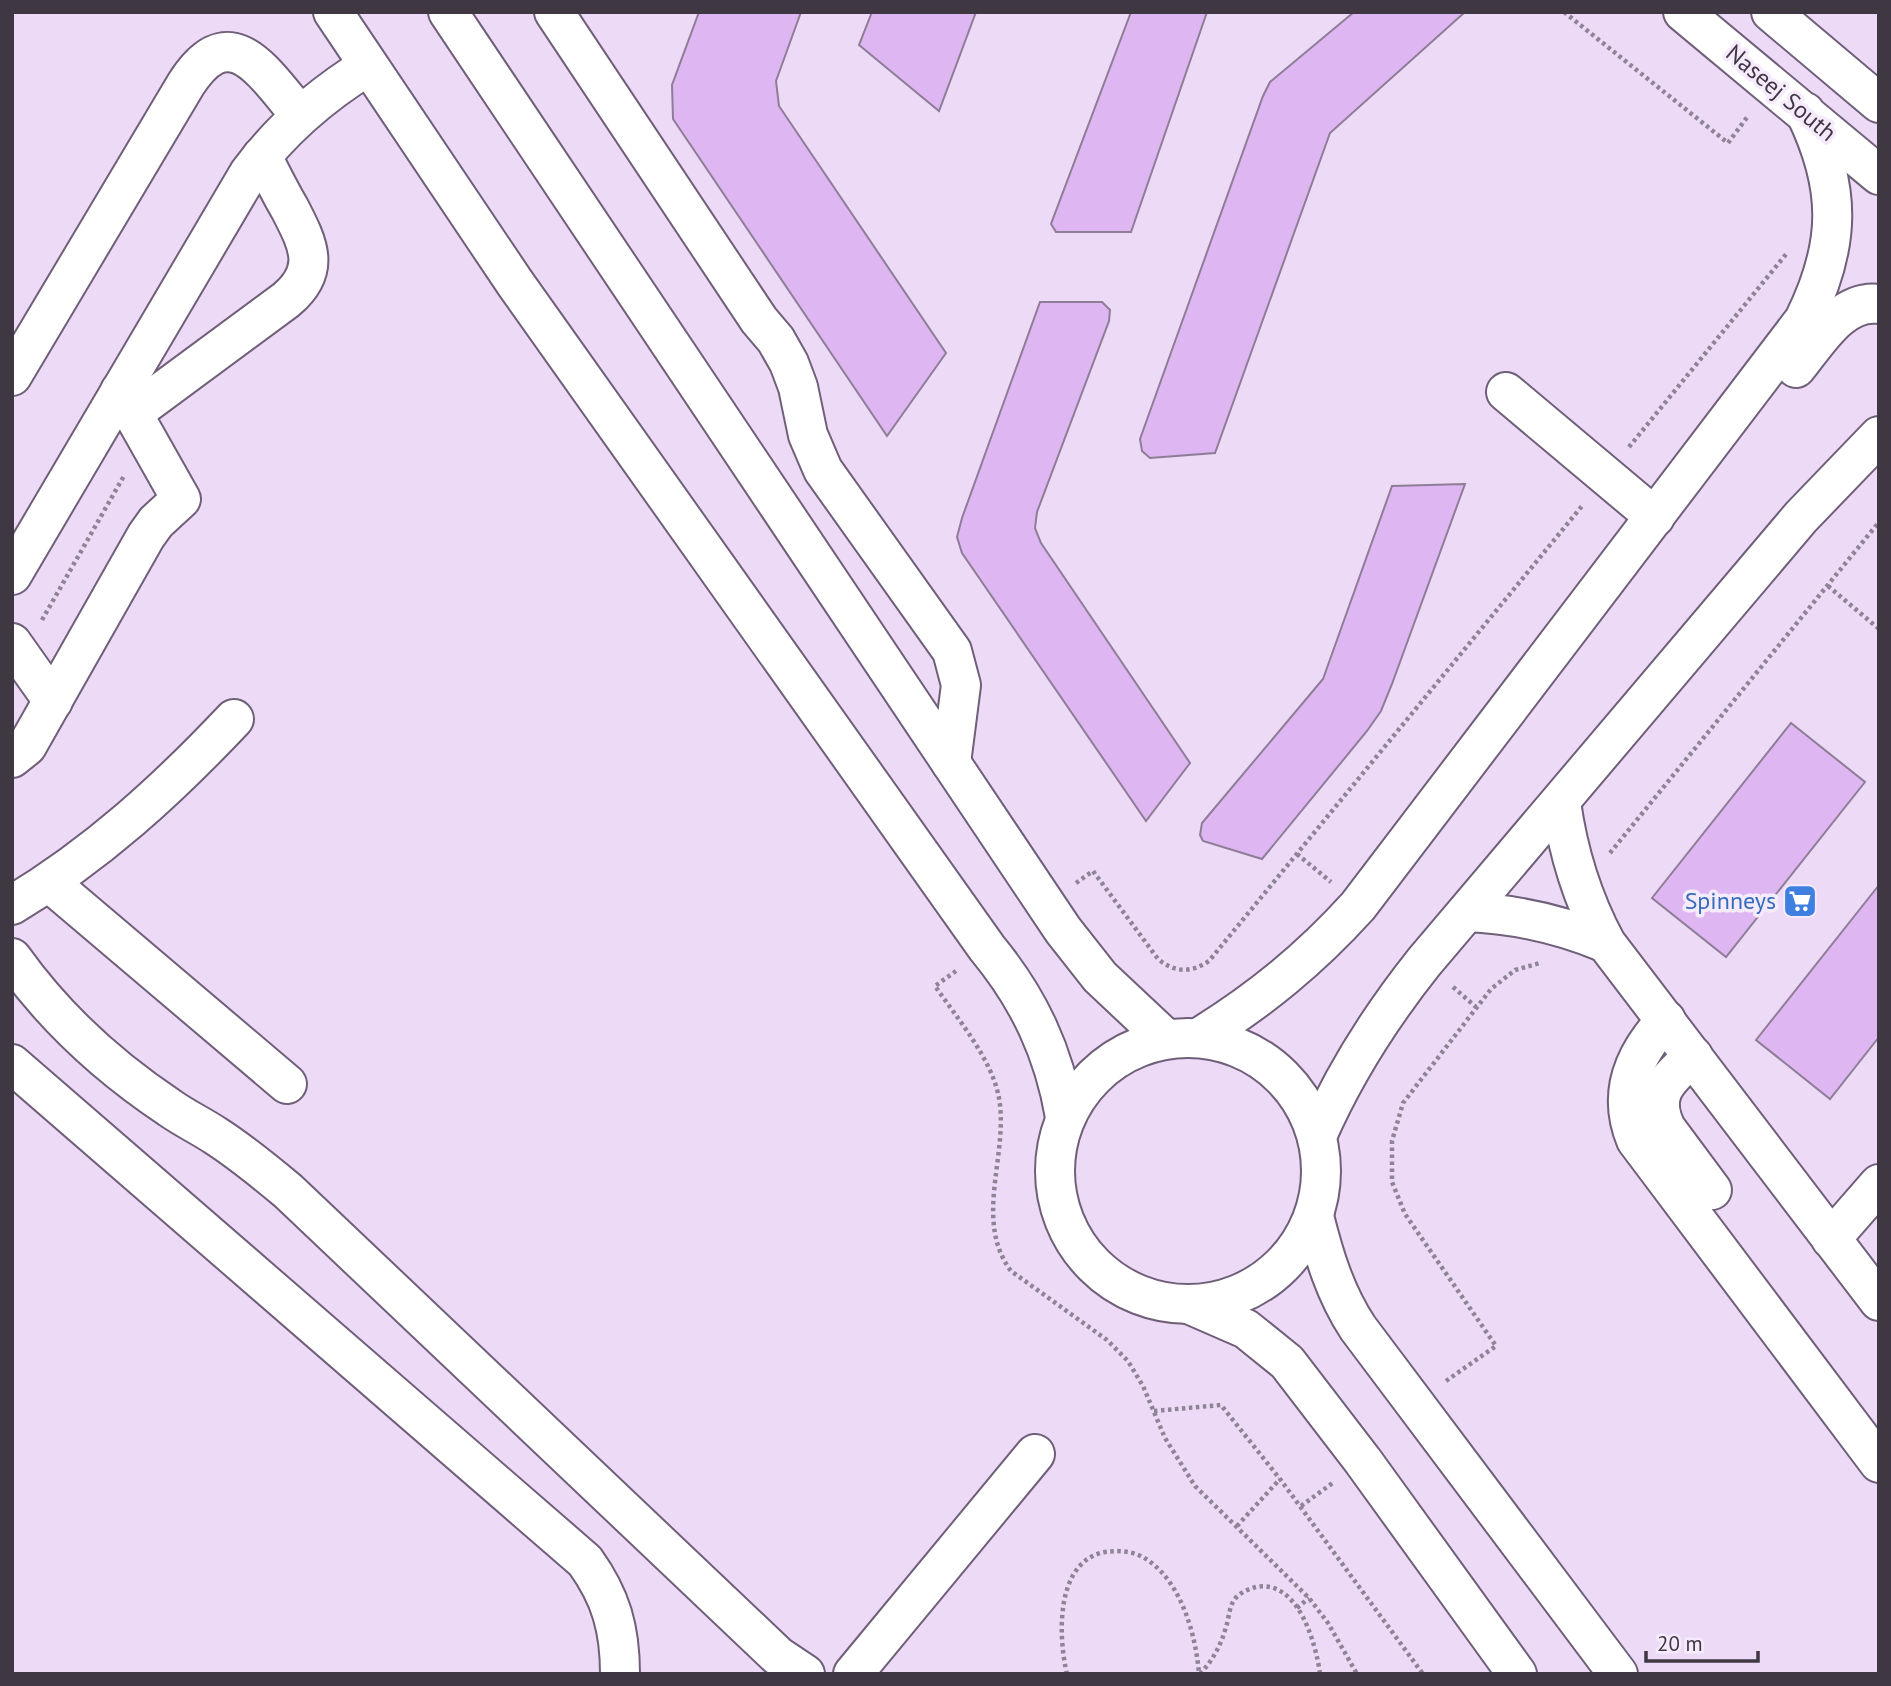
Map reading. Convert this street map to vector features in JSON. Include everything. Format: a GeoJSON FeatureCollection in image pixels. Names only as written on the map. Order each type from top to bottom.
{"type":"FeatureCollection","features":[{"type":"Feature","properties":{"kind":"street"},"geometry":{"type":"LineString","coordinates":[[332,12],[515,283],[1025,999],[1039,1027],[1057,1076],[1065,1117]]}},
{"type":"Feature","properties":{"kind":"street"},"geometry":{"type":"LineString","coordinates":[[448,12],[1063,930],[1100,977],[1183,1038]]}},
{"type":"Feature","properties":{"kind":"street"},"geometry":{"type":"LineString","coordinates":[[554,12],[759,320],[776,340],[798,387],[808,435],[823,470],[952,651],[961,685],[951,763]]}},
{"type":"Feature","properties":{"kind":"street","name":"Naseej South"},"geometry":{"type":"LineString","coordinates":[[1683,12],[1879,175]]}},
{"type":"Feature","properties":{"kind":"street"},"geometry":{"type":"LineString","coordinates":[[1770,12],[1879,103]]}},
{"type":"Feature","properties":{"kind":"street"},"geometry":{"type":"LineString","coordinates":[[12,376],[179,95],[203,60],[228,52],[242,54],[253,61],[300,115]]}},
{"type":"Feature","properties":{"kind":"street"},"geometry":{"type":"LineString","coordinates":[[12,575],[135,416],[249,173],[300,115],[368,66]]}},
{"type":"Feature","properties":{"kind":"street"},"geometry":{"type":"LineString","coordinates":[[1183,1038],[1269,992],[1331,936],[1358,906],[1804,320],[1825,272],[1833,219],[1832,191],[1826,164],[1805,112]]}},
{"type":"Feature","properties":{"kind":"street"},"geometry":{"type":"LineString","coordinates":[[135,416],[286,300],[304,281],[309,255],[306,243],[262,156]]}},
{"type":"Feature","properties":{"kind":"street"},"geometry":{"type":"LineString","coordinates":[[1718,433],[1762,405],[1845,312],[1857,306],[1879,304]]}},
{"type":"Feature","properties":{"kind":"street"},"geometry":{"type":"LineString","coordinates":[[1500,400],[1648,526]]}},
{"type":"Feature","properties":{"kind":"street"},"geometry":{"type":"LineString","coordinates":[[1840,476],[1851,448],[1879,408]]}},
{"type":"Feature","properties":{"kind":"street"},"geometry":{"type":"LineString","coordinates":[[12,758],[27,746],[146,536],[156,522],[181,499],[135,416]]}},
{"type":"Feature","properties":{"kind":"street"},"geometry":{"type":"LineString","coordinates":[[785,517],[808,435]]}},
{"type":"Feature","properties":{"kind":"street"},"geometry":{"type":"LineString","coordinates":[[1317,1136],[1346,1074],[1399,993],[1801,517],[1879,436]]}},
{"type":"Feature","properties":{"kind":"street"},"geometry":{"type":"LineString","coordinates":[[12,643],[53,701]]}},
{"type":"Feature","properties":{"kind":"street"},"geometry":{"type":"LineString","coordinates":[[12,905],[50,883],[147,806],[192,764],[234,719]]}},
{"type":"Feature","properties":{"kind":"street"},"geometry":{"type":"LineString","coordinates":[[1561,802],[1572,861],[1592,917],[1605,943],[1879,1301]]}},
{"type":"Feature","properties":{"kind":"street"},"geometry":{"type":"LineString","coordinates":[[50,883],[287,1084]]}},
{"type":"Feature","properties":{"kind":"street"},"geometry":{"type":"LineString","coordinates":[[1467,912],[1525,917],[1552,923],[1605,943]]}},
{"type":"Feature","properties":{"kind":"street"},"geometry":{"type":"LineString","coordinates":[[12,958],[51,1006],[87,1044],[128,1078],[226,1143],[288,1191],[778,1656],[805,1674]]}},
{"type":"Feature","properties":{"kind":"street"},"geometry":{"type":"LineString","coordinates":[[1666,1020],[1642,1050],[1629,1085],[1627,1105],[1636,1140],[1879,1463]]}},
{"type":"Feature","properties":{"kind":"street"},"geometry":{"type":"LineString","coordinates":[[1183,1038],[1223,1041],[1244,1049],[1282,1076],[1309,1115],[1317,1136],[1321,1163],[1320,1190],[1314,1216],[1299,1245],[1279,1269],[1252,1288],[1223,1300],[1191,1305],[1158,1302],[1126,1290],[1099,1272],[1077,1246],[1062,1216],[1055,1183],[1056,1150],[1065,1117],[1083,1088],[1106,1065],[1135,1048],[1183,1038]]}},
{"type":"Feature","properties":{"kind":"street"},"geometry":{"type":"LineString","coordinates":[[1693,1056],[1667,1081],[1661,1092],[1660,1117],[1712,1190]]}},
{"type":"Feature","properties":{"kind":"street"},"geometry":{"type":"LineString","coordinates":[[12,1064],[585,1561],[602,1586],[614,1614],[620,1674]]}},
{"type":"Feature","properties":{"kind":"street"},"geometry":{"type":"LineString","coordinates":[[1831,1239],[1879,1184]]}},
{"type":"Feature","properties":{"kind":"street"},"geometry":{"type":"LineString","coordinates":[[1314,1216],[1331,1277],[1342,1303],[1414,1405],[1618,1674]]}},
{"type":"Feature","properties":{"kind":"street"},"geometry":{"type":"LineString","coordinates":[[1191,1305],[1245,1329],[1287,1362],[1356,1451],[1517,1674]]}},
{"type":"Feature","properties":{"kind":"street"},"geometry":{"type":"LineString","coordinates":[[853,1674],[1035,1454]]}},
{"type":"Feature","properties":{"kind":"path"},"geometry":{"type":"LineString","coordinates":[[1564,12],[1728,143],[1754,109]]}},
{"type":"Feature","properties":{"kind":"path"},"geometry":{"type":"LineString","coordinates":[[1046,905],[1093,871],[1157,960],[1176,970],[1188,971],[1209,961],[1790,250]]}},
{"type":"Feature","properties":{"kind":"path"},"geometry":{"type":"LineString","coordinates":[[42,620],[133,460],[135,416]]}},
{"type":"Feature","properties":{"kind":"path"},"geometry":{"type":"LineString","coordinates":[[1606,858],[1879,522]]}},
{"type":"Feature","properties":{"kind":"path"},"geometry":{"type":"LineString","coordinates":[[1828,586],[1879,629]]}},
{"type":"Feature","properties":{"kind":"path"},"geometry":{"type":"LineString","coordinates":[[988,948],[935,986],[982,1056],[999,1096],[1001,1118],[993,1200],[996,1244],[1002,1258],[1011,1271],[1118,1350],[1137,1373],[1179,1462],[1195,1486],[1309,1598],[1328,1623],[1357,1674]]}},
{"type":"Feature","properties":{"kind":"path"},"geometry":{"type":"LineString","coordinates":[[1414,1405],[1496,1346],[1405,1214],[1392,1182],[1392,1141],[1403,1103],[1491,989],[1515,970],[1544,962]]}},
{"type":"Feature","properties":{"kind":"path"},"geometry":{"type":"LineString","coordinates":[[1154,1411],[1221,1405],[1280,1479],[1423,1674]]}},
{"type":"Feature","properties":{"kind":"path"},"geometry":{"type":"LineString","coordinates":[[1237,1526],[1280,1479]]}},
{"type":"Feature","properties":{"kind":"path"},"geometry":{"type":"LineString","coordinates":[[1067,1674],[1062,1633],[1067,1588],[1074,1573],[1086,1562],[1100,1553],[1116,1550],[1133,1552],[1148,1559],[1173,1589],[1192,1630],[1200,1674]]}},
{"type":"Feature","properties":{"kind":"path"},"geometry":{"type":"LineString","coordinates":[[1200,1674],[1220,1646],[1234,1599],[1246,1590],[1261,1586],[1275,1588],[1288,1596],[1297,1608],[1314,1640],[1320,1674]]}},
{"type":"Feature","properties":{"kind":"path"},"geometry":{"type":"LineString","coordinates":[[1297,1608],[1309,1598]]}},
{"type":"Feature","properties":{"kind":"building"},"geometry":{"type":"Polygon","coordinates":[[[699,12],[801,12],[776,81],[779,106],[946,353],[887,436],[673,119],[672,85],[699,12]]]}},
{"type":"Feature","properties":{"kind":"building"},"geometry":{"type":"Polygon","coordinates":[[[872,12],[976,12],[939,111],[859,45],[872,12]]]}},
{"type":"Feature","properties":{"kind":"building"},"geometry":{"type":"Polygon","coordinates":[[[1131,12],[1207,12],[1131,232],[1056,232],[1051,224],[1131,12]]]}},
{"type":"Feature","properties":{"kind":"building"},"geometry":{"type":"Polygon","coordinates":[[[1354,12],[1465,12],[1330,133],[1215,453],[1150,458],[1142,451],[1140,439],[1263,96],[1270,82],[1354,12]]]}},
{"type":"Feature","properties":{"kind":"building"},"geometry":{"type":"Polygon","coordinates":[[[1040,302],[1102,302],[1110,310],[1109,321],[1037,512],[1035,528],[1041,543],[1190,763],[1146,821],[962,553],[957,537],[1040,302]]]}},
{"type":"Feature","properties":{"kind":"building"},"geometry":{"type":"Polygon","coordinates":[[[1465,484],[1392,684],[1381,711],[1367,731],[1262,859],[1203,841],[1200,835],[1202,823],[1323,679],[1392,486],[1465,484]]]}},
{"type":"Feature","properties":{"kind":"building"},"geometry":{"type":"Polygon","coordinates":[[[1791,723],[1865,782],[1726,957],[1652,898],[1791,723]]]}},
{"type":"Feature","properties":{"kind":"building"},"geometry":{"type":"Polygon","coordinates":[[[1879,885],[1879,1037],[1830,1099],[1756,1040],[1879,885]]]}},
{"type":"Feature","properties":{"kind":"place","name":"Spinneys"},"geometry":{"type":"Point","coordinates":[1800,901]}}]}
